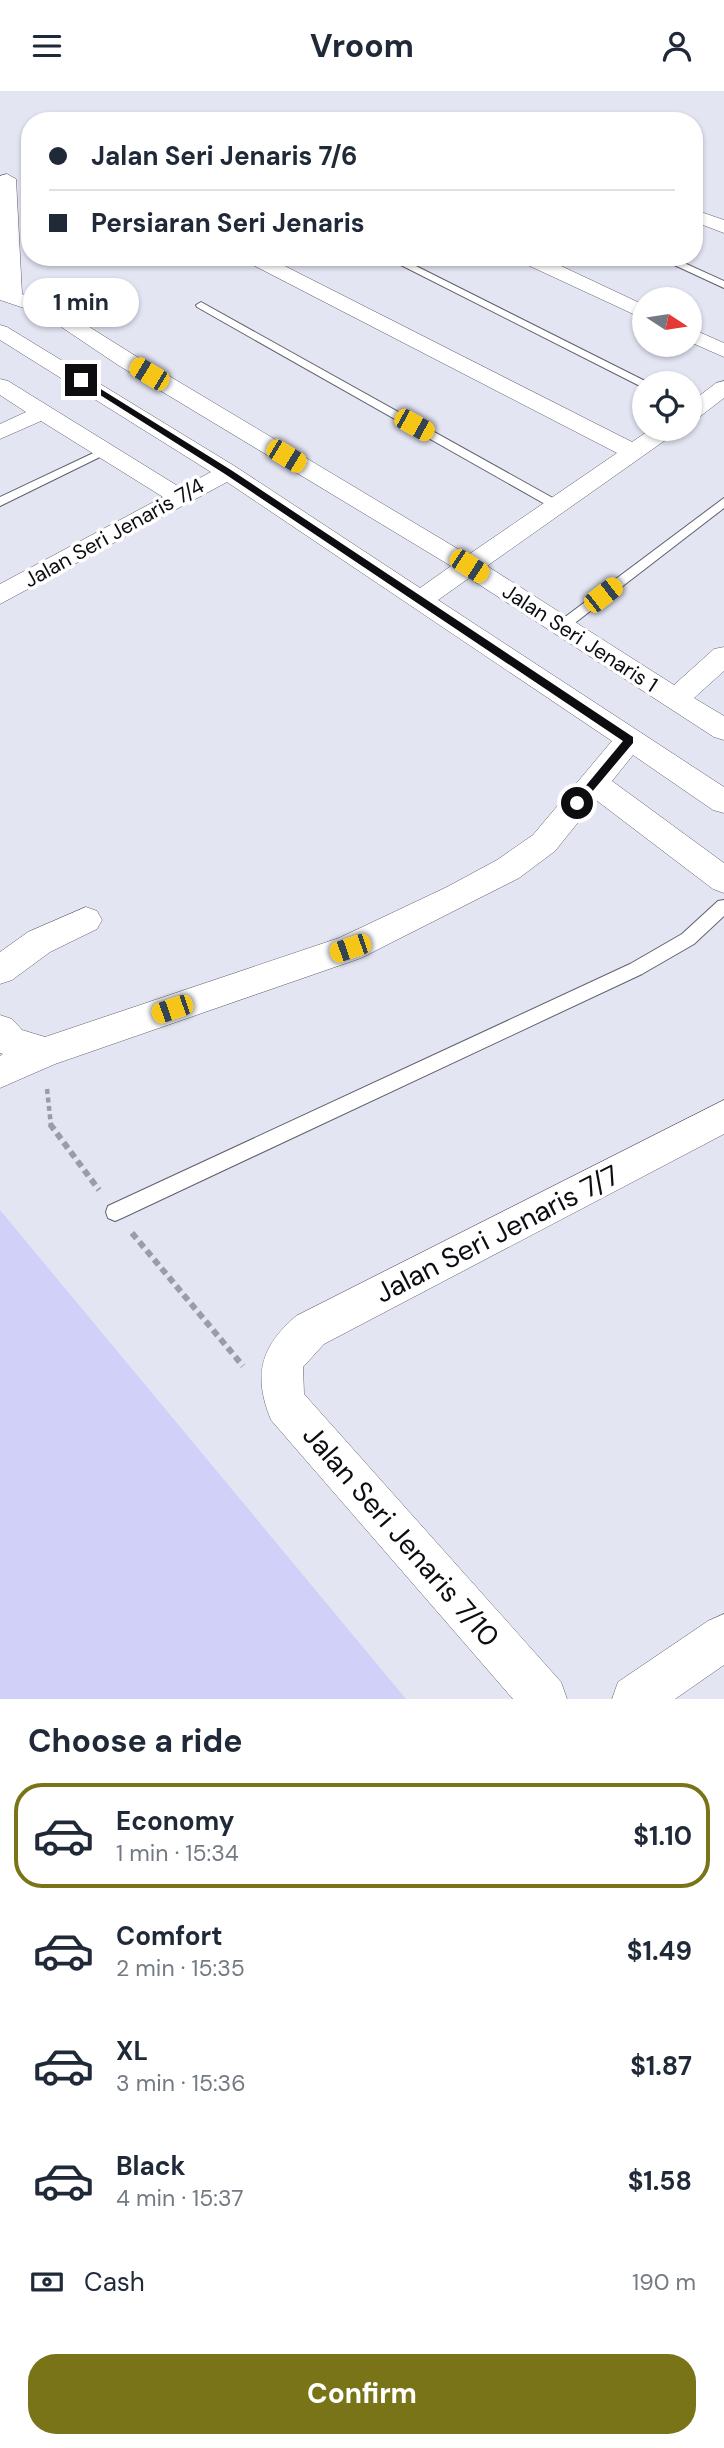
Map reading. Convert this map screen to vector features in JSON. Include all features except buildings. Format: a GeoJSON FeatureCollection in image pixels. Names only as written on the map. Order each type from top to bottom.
{"type":"FeatureCollection","features":[{"type":"Feature","properties":{"kind":"street"},"geometry":{"type":"LineString","coordinates":[[6,294],[7,179]]}},
{"type":"Feature","properties":{"kind":"street"},"geometry":{"type":"LineString","coordinates":[[703,218],[724,227]]}},
{"type":"Feature","properties":{"kind":"street"},"geometry":{"type":"LineString","coordinates":[[270,266],[633,452]]}},
{"type":"Feature","properties":{"kind":"street"},"geometry":{"type":"LineString","coordinates":[[545,266],[632,307]]}},
{"type":"Feature","properties":{"kind":"street","name":"Jalan Seri Jenaris 1"},"geometry":{"type":"LineString","coordinates":[[6,294],[49,310],[126,360],[469,566],[724,730]]}},
{"type":"Feature","properties":{"kind":"street"},"geometry":{"type":"LineString","coordinates":[[0,331],[228,472],[724,802]]}},
{"type":"Feature","properties":{"kind":"street"},"geometry":{"type":"LineString","coordinates":[[702,340],[724,351]]}},
{"type":"Feature","properties":{"kind":"street"},"geometry":{"type":"LineString","coordinates":[[81,380],[126,360]]}},
{"type":"Feature","properties":{"kind":"street"},"geometry":{"type":"LineString","coordinates":[[0,386],[179,497]]}},
{"type":"Feature","properties":{"kind":"street"},"geometry":{"type":"LineString","coordinates":[[702,402],[724,389]]}},
{"type":"Feature","properties":{"kind":"street"},"geometry":{"type":"LineString","coordinates":[[0,432],[43,412]]}},
{"type":"Feature","properties":{"kind":"street"},"geometry":{"type":"LineString","coordinates":[[421,600],[649,441]]}},
{"type":"Feature","properties":{"kind":"street","name":"Jalan Seri Jenaris 7/4"},"geometry":{"type":"LineString","coordinates":[[0,595],[228,472]]}},
{"type":"Feature","properties":{"kind":"street"},"geometry":{"type":"LineString","coordinates":[[675,699],[724,656]]}},
{"type":"Feature","properties":{"kind":"street"},"geometry":{"type":"LineString","coordinates":[[0,1072],[45,1052],[350,948],[458,896],[508,869],[544,843],[629,740]]}},
{"type":"Feature","properties":{"kind":"street"},"geometry":{"type":"LineString","coordinates":[[594,783],[724,880]]}},
{"type":"Feature","properties":{"kind":"street"},"geometry":{"type":"LineString","coordinates":[[0,971],[39,942],[86,920]]}},
{"type":"Feature","properties":{"kind":"street"},"geometry":{"type":"LineString","coordinates":[[0,1031],[11,1042],[45,1052]]}},
{"type":"Feature","properties":{"kind":"street","name":"Jalan Seri Jenaris 7/7"},"geometry":{"type":"LineString","coordinates":[[283,1384],[293,1344],[310,1330],[724,1116]]}},
{"type":"Feature","properties":{"kind":"street","name":"Jalan Seri Jenaris 7/10"},"geometry":{"type":"LineString","coordinates":[[283,1384],[544,1699]]}},
{"type":"Feature","properties":{"kind":"street"},"geometry":{"type":"LineString","coordinates":[[635,1699],[724,1637]]}},
{"type":"Feature","properties":{"kind":"lane"},"geometry":{"type":"LineString","coordinates":[[408,266],[632,378]]}},
{"type":"Feature","properties":{"kind":"lane"},"geometry":{"type":"LineString","coordinates":[[683,266],[724,285]]}},
{"type":"Feature","properties":{"kind":"lane"},"geometry":{"type":"LineString","coordinates":[[201,305],[556,505]]}},
{"type":"Feature","properties":{"kind":"lane"},"geometry":{"type":"LineString","coordinates":[[0,502],[104,451]]}},
{"type":"Feature","properties":{"kind":"lane"},"geometry":{"type":"LineString","coordinates":[[562,626],[724,502]]}},
{"type":"Feature","properties":{"kind":"lane"},"geometry":{"type":"LineString","coordinates":[[115,1212],[636,969],[688,939],[724,906]]}},
{"type":"Feature","properties":{"kind":"path"},"geometry":{"type":"LineString","coordinates":[[45,1052],[50,1124],[115,1212],[251,1375],[283,1384]]}},
{"type":"Feature","properties":{"kind":"shaded area"},"geometry":{"type":"Polygon","coordinates":[[[0,1210],[406,1699],[0,1699],[0,1210]]]}},
{"type":"Feature","properties":{"kind":"route"},"geometry":{"type":"LineString","coordinates":[[81,380],[228,472],[629,740],[577,803]]}}]}
